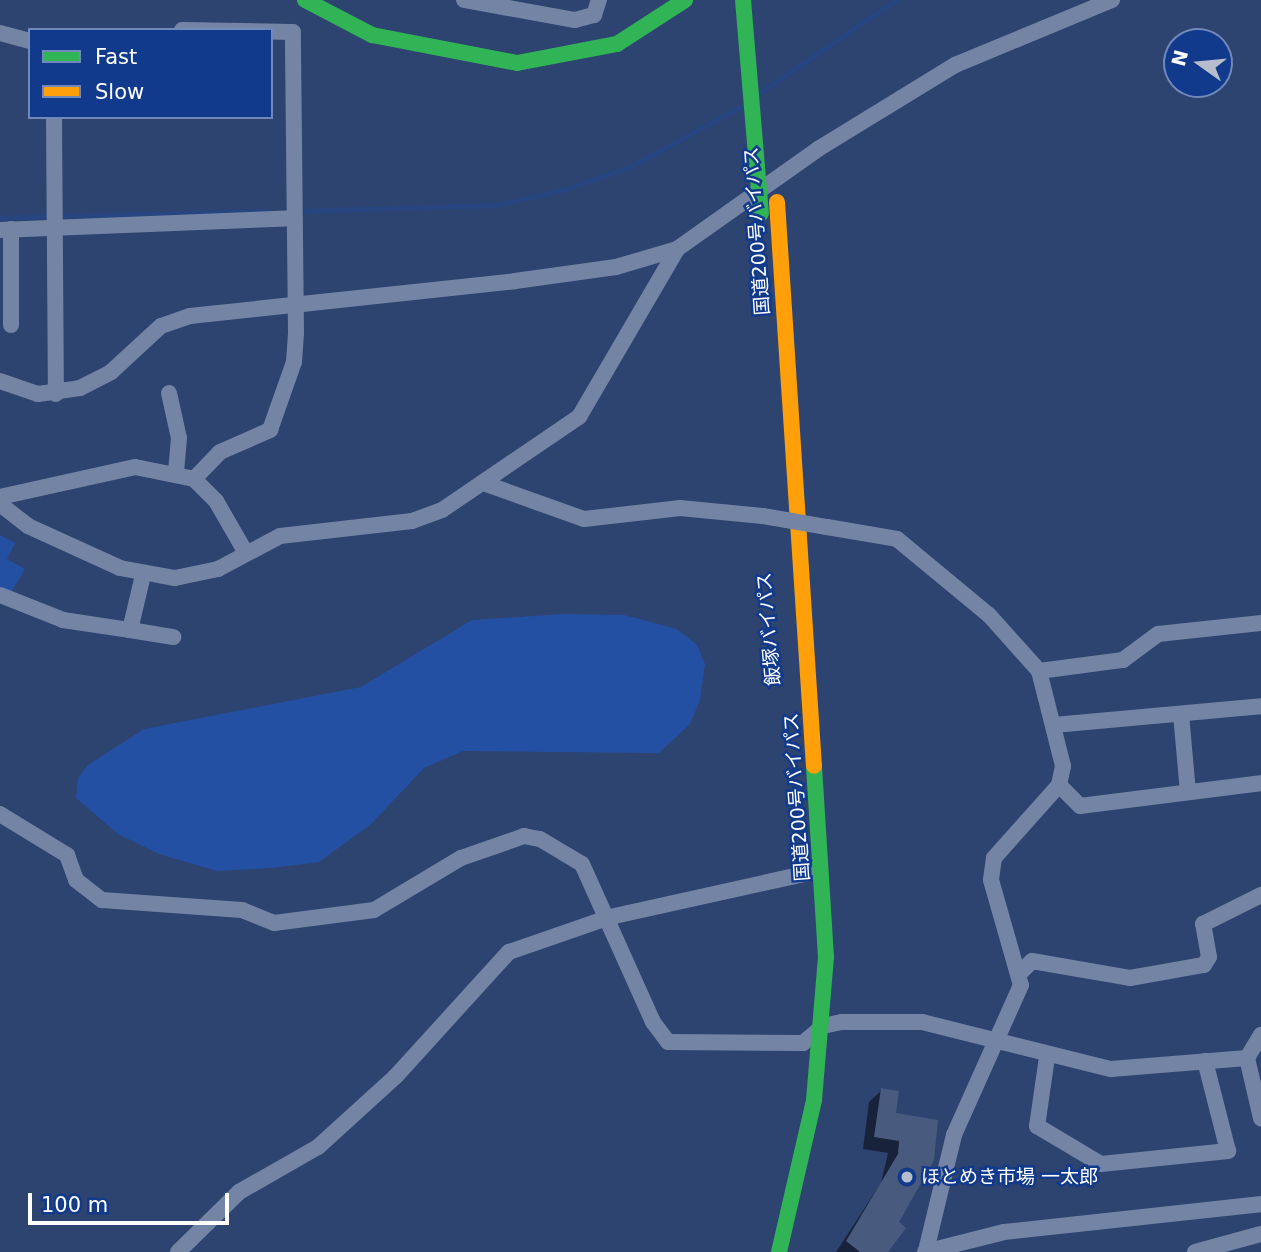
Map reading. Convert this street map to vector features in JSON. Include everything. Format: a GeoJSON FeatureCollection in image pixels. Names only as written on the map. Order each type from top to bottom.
{"type":"FeatureCollection","features":[{"type":"Feature","properties":{"kind":"main road"},"geometry":{"type":"LineString","coordinates":[[305,0],[372,35],[517,63],[617,44],[685,0]]}},
{"type":"Feature","properties":{"kind":"main road","name":"飯塚バイパス"},"geometry":{"type":"LineString","coordinates":[[743,0],[809,873],[803,1043],[762,1252]]}},
{"type":"Feature","properties":{"kind":"main road","name":"国道200号バイパス"},"geometry":{"type":"LineString","coordinates":[[759,0],[824,872],[823,1026],[814,1100],[779,1252]]}},
{"type":"Feature","properties":{"kind":"street"},"geometry":{"type":"LineString","coordinates":[[464,0],[575,20],[594,15],[599,0]]}},
{"type":"Feature","properties":{"kind":"street"},"geometry":{"type":"LineString","coordinates":[[0,381],[56,394],[111,372],[161,326],[257,304],[295,303],[616,267],[677,249],[818,149],[956,65],[1112,0]]}},
{"type":"Feature","properties":{"kind":"street"},"geometry":{"type":"LineString","coordinates":[[194,479],[220,452],[270,430],[294,362],[293,32],[273,32]]}},
{"type":"Feature","properties":{"kind":"street"},"geometry":{"type":"LineString","coordinates":[[0,33],[28,40]]}},
{"type":"Feature","properties":{"kind":"street"},"geometry":{"type":"LineString","coordinates":[[54,119],[56,394]]}},
{"type":"Feature","properties":{"kind":"street"},"geometry":{"type":"LineString","coordinates":[[11,325],[5,230],[293,218]]}},
{"type":"Feature","properties":{"kind":"street"},"geometry":{"type":"LineString","coordinates":[[0,503],[28,526],[143,575],[197,574],[280,536],[412,521],[486,484],[508,460],[579,417],[677,249]]}},
{"type":"Feature","properties":{"kind":"street"},"geometry":{"type":"LineString","coordinates":[[169,393],[179,438],[176,475]]}},
{"type":"Feature","properties":{"kind":"street"},"geometry":{"type":"LineString","coordinates":[[0,497],[114,470],[194,479],[216,501],[246,553]]}},
{"type":"Feature","properties":{"kind":"street"},"geometry":{"type":"LineString","coordinates":[[486,484],[584,519],[668,508],[763,516],[897,539],[989,615],[1039,671],[1063,766],[1059,785],[994,858],[991,880],[1019,974],[1018,997],[954,1135],[925,1252],[1003,1232],[1261,1204]]}},
{"type":"Feature","properties":{"kind":"street"},"geometry":{"type":"LineString","coordinates":[[130,629],[143,575]]}},
{"type":"Feature","properties":{"kind":"street"},"geometry":{"type":"LineString","coordinates":[[0,595],[63,620],[173,637]]}},
{"type":"Feature","properties":{"kind":"street"},"geometry":{"type":"LineString","coordinates":[[1039,671],[1123,660],[1158,634],[1261,623]]}},
{"type":"Feature","properties":{"kind":"street"},"geometry":{"type":"LineString","coordinates":[[1054,725],[1261,706]]}},
{"type":"Feature","properties":{"kind":"street"},"geometry":{"type":"LineString","coordinates":[[1181,714],[1188,792]]}},
{"type":"Feature","properties":{"kind":"street"},"geometry":{"type":"LineString","coordinates":[[1059,785],[1080,806],[1261,783]]}},
{"type":"Feature","properties":{"kind":"street"},"geometry":{"type":"LineString","coordinates":[[0,814],[67,855],[76,880],[102,900],[143,898],[171,909],[242,909],[274,923],[314,921],[374,910],[461,858],[524,836],[569,853],[610,917],[653,1022],[668,1042],[803,1043],[823,1026],[922,1022],[994,1044],[1111,1069],[1247,1058]]}},
{"type":"Feature","properties":{"kind":"street"},"geometry":{"type":"LineString","coordinates":[[178,1252],[239,1192],[318,1147],[396,1076],[509,952],[610,917],[809,873]]}},
{"type":"Feature","properties":{"kind":"street"},"geometry":{"type":"LineString","coordinates":[[1019,974],[1032,961],[1130,978],[1204,965],[1209,957],[1203,924],[1261,895]]}},
{"type":"Feature","properties":{"kind":"street"},"geometry":{"type":"LineString","coordinates":[[1261,1035],[1247,1058],[1258,1095],[1261,1118]]}},
{"type":"Feature","properties":{"kind":"street"},"geometry":{"type":"LineString","coordinates":[[1047,1057],[1037,1126],[1101,1164],[1228,1151],[1205,1061]]}},
{"type":"Feature","properties":{"kind":"street"},"geometry":{"type":"LineString","coordinates":[[1195,1252],[1261,1234]]}},
{"type":"Feature","properties":{"kind":"shaded area"},"geometry":{"type":"Polygon","coordinates":[[[0,535],[15,543],[7,559],[25,569],[10,594],[0,591],[0,535]]]}},
{"type":"Feature","properties":{"kind":"shaded area"},"geometry":{"type":"Polygon","coordinates":[[[565,614],[624,615],[677,629],[697,645],[705,664],[700,700],[690,724],[659,753],[463,751],[424,768],[371,824],[319,862],[272,868],[217,871],[159,854],[118,834],[76,798],[78,778],[88,765],[144,729],[361,687],[472,620],[565,614]]]}},
{"type":"Feature","properties":{"kind":"building","name":"ほとめき市場 一太郎"},"geometry":{"type":"Polygon","coordinates":[[[881,1088],[899,1091],[896,1113],[938,1120],[934,1160],[899,1222],[906,1228],[888,1252],[860,1252],[846,1241],[898,1154],[899,1141],[874,1137],[881,1088]]]}},
{"type":"Feature","properties":{"kind":"waterway"},"geometry":{"type":"LineString","coordinates":[[761,92],[896,0]]}},
{"type":"Feature","properties":{"kind":"waterway"},"geometry":{"type":"LineString","coordinates":[[297,211],[497,205],[566,189],[629,167],[743,106]]}},
{"type":"Feature","properties":{"kind":"waterway"},"geometry":{"type":"LineString","coordinates":[[59,216],[267,211]]}},
{"type":"Feature","properties":{"kind":"waterway"},"geometry":{"type":"LineString","coordinates":[[0,218],[50,216]]}},
{"type":"Feature","properties":{"kind":"traffic: fast"},"geometry":{"type":"LineString","coordinates":[[305,0],[372,35],[517,63],[617,44],[685,0]]}},
{"type":"Feature","properties":{"kind":"traffic: fast"},"geometry":{"type":"LineString","coordinates":[[743,0],[761,213]]}},
{"type":"Feature","properties":{"kind":"traffic: fast"},"geometry":{"type":"LineString","coordinates":[[779,1252],[814,1100],[826,957],[814,766]]}},
{"type":"Feature","properties":{"kind":"traffic: slow"},"geometry":{"type":"LineString","coordinates":[[777,202],[814,766]]}},
{"type":"Feature","properties":{"kind":"place","name":"ほとめき市場 一太郎"},"geometry":{"type":"Point","coordinates":[907,1177]}}]}
